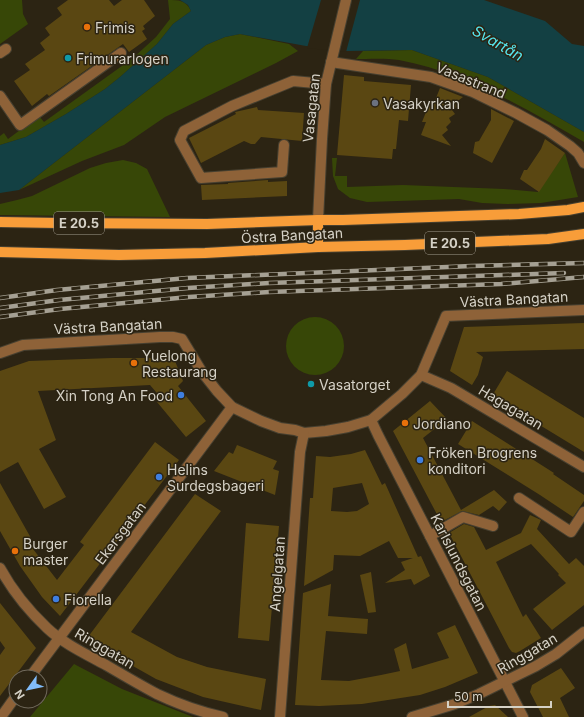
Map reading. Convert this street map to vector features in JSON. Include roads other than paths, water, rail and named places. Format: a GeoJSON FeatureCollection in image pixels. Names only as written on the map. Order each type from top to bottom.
{"type":"FeatureCollection","features":[{"type":"Feature","properties":{"kind":"main road","name":"Östra Bangatan"},"geometry":{"type":"LineString","coordinates":[[0,222],[207,224],[519,214],[568,210],[584,207]]}},
{"type":"Feature","properties":{"kind":"main road"},"geometry":{"type":"LineString","coordinates":[[318,220],[318,247]]}},
{"type":"Feature","properties":{"kind":"main road","name":"Östra Bangatan"},"geometry":{"type":"LineString","coordinates":[[0,252],[119,255],[220,252],[548,239],[584,234]]}},
{"type":"Feature","properties":{"kind":"street","name":"Vasagatan"},"geometry":{"type":"LineString","coordinates":[[318,220],[326,84],[330,62],[346,0]]}},
{"type":"Feature","properties":{"kind":"street"},"geometry":{"type":"LineString","coordinates":[[0,96],[20,125],[121,53]]}},
{"type":"Feature","properties":{"kind":"street","name":"Vasastrand"},"geometry":{"type":"LineString","coordinates":[[330,62],[431,77],[473,92],[547,130],[574,149],[584,163]]}},
{"type":"Feature","properties":{"kind":"street"},"geometry":{"type":"LineString","coordinates":[[284,145],[282,172],[201,178],[180,140],[184,130],[232,106],[293,81],[326,84]]}},
{"type":"Feature","properties":{"kind":"street","name":"Västra Bangatan"},"geometry":{"type":"LineString","coordinates":[[421,375],[446,316],[584,310]]}},
{"type":"Feature","properties":{"kind":"street","name":"Västra Bangatan"},"geometry":{"type":"LineString","coordinates":[[0,353],[24,345],[160,337],[182,339],[202,372],[232,407]]}},
{"type":"Feature","properties":{"kind":"street"},"geometry":{"type":"LineString","coordinates":[[232,407],[261,421],[280,428],[304,433],[334,430],[371,420],[402,394],[421,375]]}},
{"type":"Feature","properties":{"kind":"street","name":"Hagagatan"},"geometry":{"type":"LineString","coordinates":[[421,375],[451,388],[584,467]]}},
{"type":"Feature","properties":{"kind":"street","name":"Ekersgatan"},"geometry":{"type":"LineString","coordinates":[[36,669],[232,407]]}},
{"type":"Feature","properties":{"kind":"street","name":"Karlslundsgatan"},"geometry":{"type":"LineString","coordinates":[[371,420],[523,717]]}},
{"type":"Feature","properties":{"kind":"street","name":"Angelgatan"},"geometry":{"type":"LineString","coordinates":[[280,717],[283,694],[300,452],[304,433]]}},
{"type":"Feature","properties":{"kind":"street"},"geometry":{"type":"LineString","coordinates":[[519,498],[571,532],[583,517]]}},
{"type":"Feature","properties":{"kind":"street"},"geometry":{"type":"LineString","coordinates":[[430,536],[463,517],[493,526]]}},
{"type":"Feature","properties":{"kind":"street","name":"Ringgatan"},"geometry":{"type":"LineString","coordinates":[[0,568],[9,585],[26,605],[48,629],[60,638],[78,650],[157,694],[177,703],[223,717]]}},
{"type":"Feature","properties":{"kind":"street","name":"Ringgatan"},"geometry":{"type":"LineString","coordinates":[[412,717],[455,704],[504,682],[556,654],[584,632]]}},
{"type":"Feature","properties":{"kind":"street"},"geometry":{"type":"LineString","coordinates":[[1,717],[8,707]]}},
{"type":"Feature","properties":{"kind":"water","name":"Svartån"},"geometry":{"type":"Polygon","coordinates":[[[180,0],[484,0],[545,21],[572,44],[584,46],[584,132],[488,77],[412,50],[347,51],[306,46],[240,34],[225,37],[206,45],[19,190],[0,193],[0,145],[26,137],[66,114],[105,89],[120,77],[157,44],[173,24],[191,11],[188,5],[180,0]]]}},
{"type":"Feature","properties":{"kind":"railway"},"geometry":{"type":"LineString","coordinates":[[0,298],[57,290],[187,278],[471,266],[584,263]]}},
{"type":"Feature","properties":{"kind":"railway"},"geometry":{"type":"LineString","coordinates":[[0,308],[59,300],[188,288],[269,283],[564,273]]}},
{"type":"Feature","properties":{"kind":"railway"},"geometry":{"type":"LineString","coordinates":[[0,317],[60,309],[189,297],[269,292],[501,284],[584,277]]}},
{"type":"Feature","properties":{"kind":"place","name":"Frimis"},"geometry":{"type":"Point","coordinates":[87,27]}},
{"type":"Feature","properties":{"kind":"place","name":"Frimurarlogen"},"geometry":{"type":"Point","coordinates":[68,58]}},
{"type":"Feature","properties":{"kind":"place","name":"Vasakyrkan"},"geometry":{"type":"Point","coordinates":[375,103]}},
{"type":"Feature","properties":{"kind":"place","name":"Yuelong Restaurang"},"geometry":{"type":"Point","coordinates":[134,363]}},
{"type":"Feature","properties":{"kind":"place","name":"Vasatorget"},"geometry":{"type":"Point","coordinates":[311,384]}},
{"type":"Feature","properties":{"kind":"place","name":"Xin Tong An Food"},"geometry":{"type":"Point","coordinates":[181,395]}},
{"type":"Feature","properties":{"kind":"place","name":"Jordiano"},"geometry":{"type":"Point","coordinates":[405,423]}},
{"type":"Feature","properties":{"kind":"place","name":"Fröken Brogrens konditori"},"geometry":{"type":"Point","coordinates":[420,460]}},
{"type":"Feature","properties":{"kind":"place","name":"Helins Surdegsbageri"},"geometry":{"type":"Point","coordinates":[159,477]}},
{"type":"Feature","properties":{"kind":"place","name":"Burger master"},"geometry":{"type":"Point","coordinates":[15,551]}},
{"type":"Feature","properties":{"kind":"place","name":"Fiorella"},"geometry":{"type":"Point","coordinates":[56,599]}}]}
